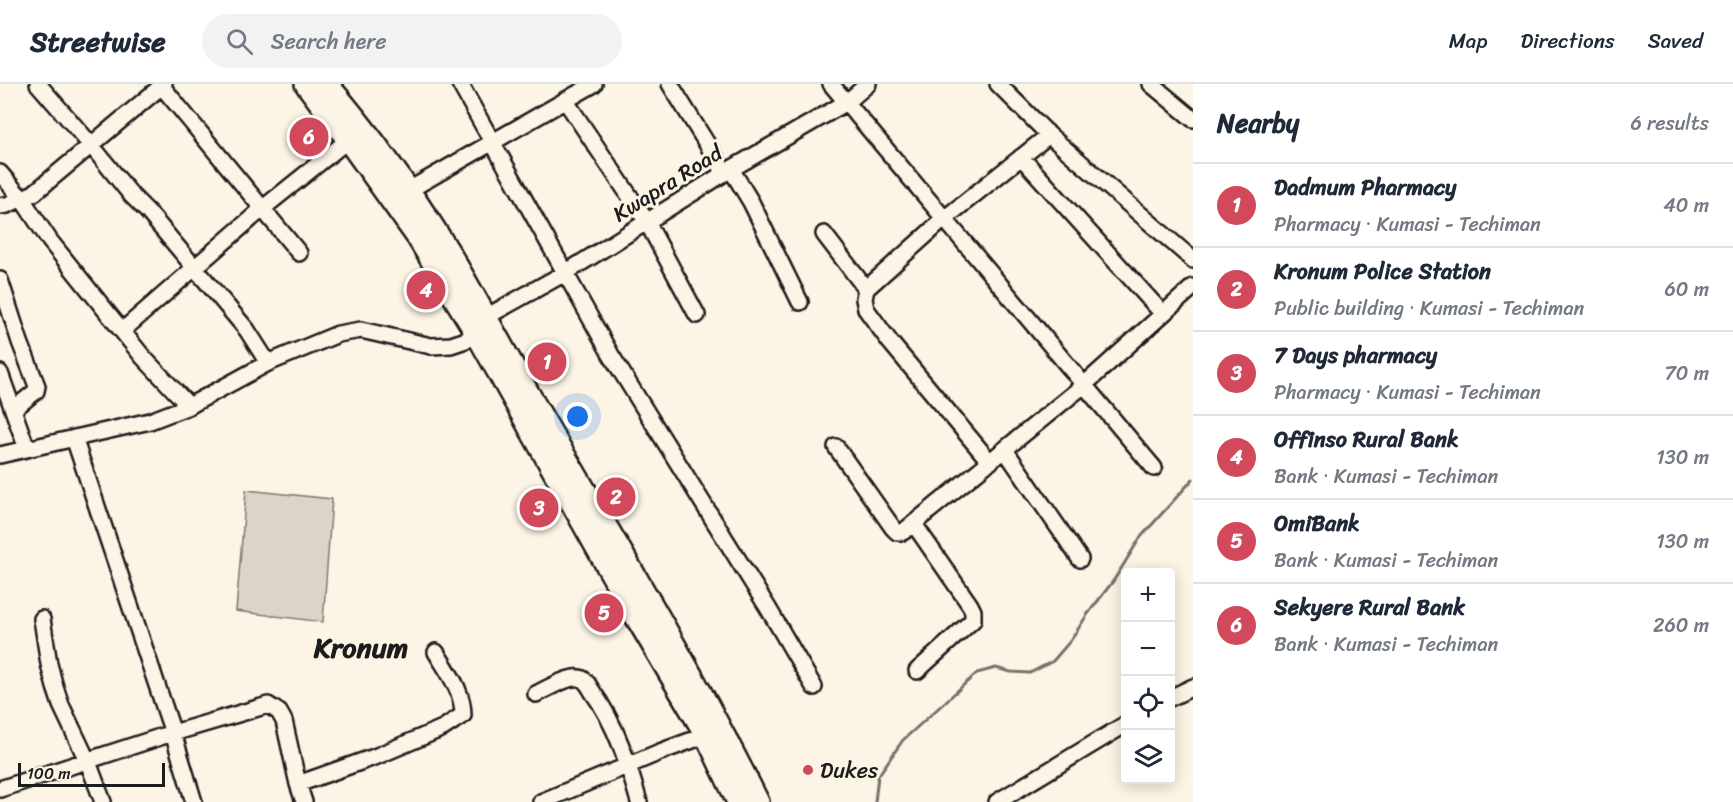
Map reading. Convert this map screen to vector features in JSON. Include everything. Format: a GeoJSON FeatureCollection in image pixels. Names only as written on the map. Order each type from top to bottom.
{"type":"FeatureCollection","features":[{"type":"Feature","properties":{"kind":"highway"},"geometry":{"type":"LineString","coordinates":[[306,84],[516,373],[702,695],[758,802]]}},
{"type":"Feature","properties":{"kind":"highway"},"geometry":{"type":"LineString","coordinates":[[333,86],[409,190],[446,248],[482,327],[629,605],[706,735],[738,802]]}},
{"type":"Feature","properties":{"kind":"street"},"geometry":{"type":"LineString","coordinates":[[38,84],[247,330],[268,363]]}},
{"type":"Feature","properties":{"kind":"street"},"geometry":{"type":"LineString","coordinates":[[460,84],[611,355],[763,598],[814,687]]}},
{"type":"Feature","properties":{"kind":"street"},"geometry":{"type":"LineString","coordinates":[[409,190],[594,84]]}},
{"type":"Feature","properties":{"kind":"street"},"geometry":{"type":"LineString","coordinates":[[670,84],[751,202],[800,302]]}},
{"type":"Feature","properties":{"kind":"street"},"geometry":{"type":"LineString","coordinates":[[831,84],[1154,468]]}},
{"type":"Feature","properties":{"kind":"street","name":"Kwapra Road"},"geometry":{"type":"LineString","coordinates":[[0,455],[150,421],[189,406],[268,363],[338,334],[361,330],[431,346],[450,345],[728,171],[847,102],[868,84]]}},
{"type":"Feature","properties":{"kind":"street"},"geometry":{"type":"LineString","coordinates":[[998,84],[1049,135],[1193,260]]}},
{"type":"Feature","properties":{"kind":"street"},"geometry":{"type":"LineString","coordinates":[[1151,84],[1193,119]]}},
{"type":"Feature","properties":{"kind":"street"},"geometry":{"type":"LineString","coordinates":[[0,206],[8,205],[34,193],[162,85],[299,253]]}},
{"type":"Feature","properties":{"kind":"street"},"geometry":{"type":"LineString","coordinates":[[565,100],[647,222],[697,315]]}},
{"type":"Feature","properties":{"kind":"street"},"geometry":{"type":"LineString","coordinates":[[990,462],[890,342],[866,309],[864,299],[866,289],[944,219],[1049,135]]}},
{"type":"Feature","properties":{"kind":"street"},"geometry":{"type":"LineString","coordinates":[[122,331],[262,209],[348,140]]}},
{"type":"Feature","properties":{"kind":"street"},"geometry":{"type":"LineString","coordinates":[[1021,157],[1163,314]]}},
{"type":"Feature","properties":{"kind":"street"},"geometry":{"type":"LineString","coordinates":[[0,173],[22,199],[50,241],[143,357],[189,406]]}},
{"type":"Feature","properties":{"kind":"street"},"geometry":{"type":"LineString","coordinates":[[824,234],[866,289]]}},
{"type":"Feature","properties":{"kind":"street"},"geometry":{"type":"LineString","coordinates":[[0,280],[37,386],[36,391],[14,410]]}},
{"type":"Feature","properties":{"kind":"street"},"geometry":{"type":"LineString","coordinates":[[837,447],[897,532],[903,532],[1084,385],[1193,287]]}},
{"type":"Feature","properties":{"kind":"street"},"geometry":{"type":"LineString","coordinates":[[0,373],[27,449]]}},
{"type":"Feature","properties":{"kind":"street"},"geometry":{"type":"LineString","coordinates":[[74,438],[194,802]]}},
{"type":"Feature","properties":{"kind":"street"},"geometry":{"type":"LineString","coordinates":[[1005,450],[1080,559]]}},
{"type":"Feature","properties":{"kind":"street"},"geometry":{"type":"LineString","coordinates":[[914,525],[973,611],[973,620],[916,671]]}},
{"type":"Feature","properties":{"kind":"street"},"geometry":{"type":"LineString","coordinates":[[42,619],[55,687],[103,802]]}},
{"type":"Feature","properties":{"kind":"street"},"geometry":{"type":"LineString","coordinates":[[298,784],[377,756],[443,728],[463,715],[460,693],[436,652]]}},
{"type":"Feature","properties":{"kind":"street"},"geometry":{"type":"LineString","coordinates":[[536,694],[570,679],[585,680],[604,707],[629,765],[639,802]]}},
{"type":"Feature","properties":{"kind":"street"},"geometry":{"type":"LineString","coordinates":[[1175,696],[1193,687]]}},
{"type":"Feature","properties":{"kind":"street"},"geometry":{"type":"LineString","coordinates":[[0,789],[268,705],[279,712],[284,721],[304,802]]}},
{"type":"Feature","properties":{"kind":"street"},"geometry":{"type":"LineString","coordinates":[[997,802],[1121,726]]}},
{"type":"Feature","properties":{"kind":"street"},"geometry":{"type":"LineString","coordinates":[[542,802],[706,735]]}},
{"type":"Feature","properties":{"kind":"shaded area"},"geometry":{"type":"Polygon","coordinates":[[[246,490],[332,499],[323,622],[236,611],[246,490]]]}},
{"type":"Feature","properties":{"kind":"waterway"},"geometry":{"type":"LineString","coordinates":[[875,802],[878,776],[903,740],[977,673],[996,668],[1030,673],[1053,661],[1114,580],[1140,538],[1193,479]]}},
{"type":"Feature","properties":{"kind":"place","name":"Sekyere Rural Bank"},"geometry":{"type":"Point","coordinates":[309,137]}},
{"type":"Feature","properties":{"kind":"place","name":"Offinso Rural Bank"},"geometry":{"type":"Point","coordinates":[426,290]}},
{"type":"Feature","properties":{"kind":"place","name":"Dadmum Pharmacy"},"geometry":{"type":"Point","coordinates":[547,362]}},
{"type":"Feature","properties":{"kind":"place","name":"Kronum Police Station"},"geometry":{"type":"Point","coordinates":[616,497]}},
{"type":"Feature","properties":{"kind":"place","name":"7 Days pharmacy"},"geometry":{"type":"Point","coordinates":[539,508]}},
{"type":"Feature","properties":{"kind":"place","name":"OmiBank"},"geometry":{"type":"Point","coordinates":[604,613]}},
{"type":"Feature","properties":{"kind":"place","name":"Dukes"},"geometry":{"type":"Point","coordinates":[808,770]}},
{"type":"Feature","properties":{"kind":"district","name":"Kronum"},"geometry":{"type":"Point","coordinates":[361,647]}}]}
